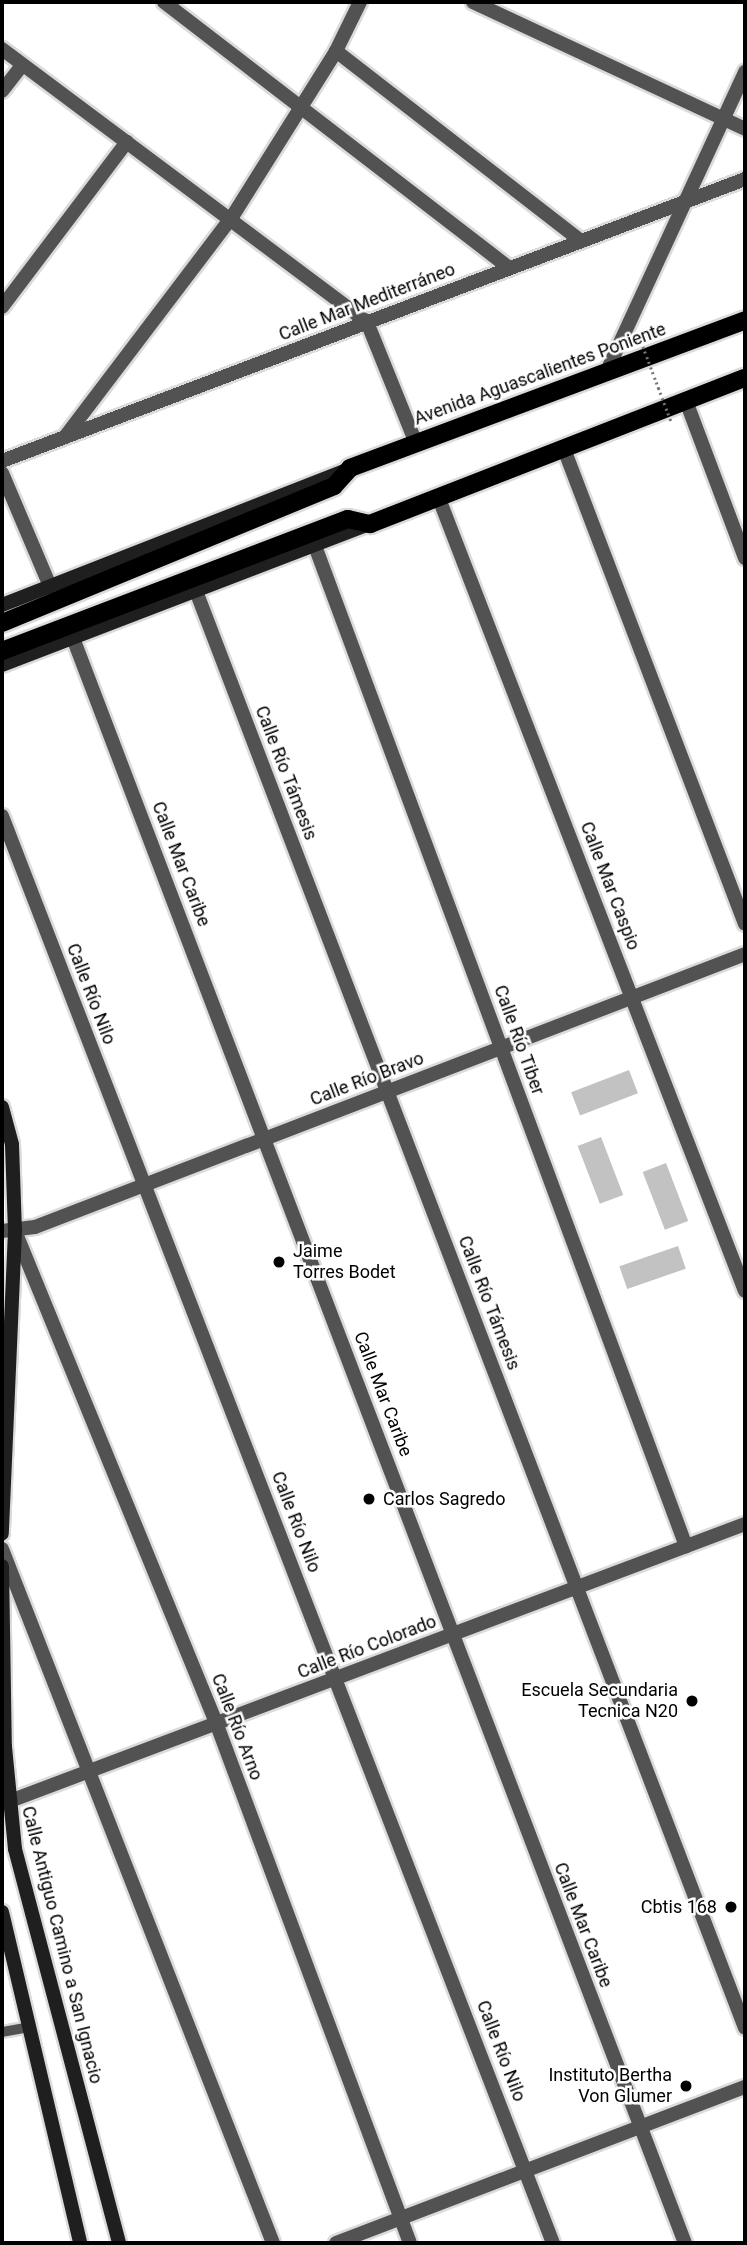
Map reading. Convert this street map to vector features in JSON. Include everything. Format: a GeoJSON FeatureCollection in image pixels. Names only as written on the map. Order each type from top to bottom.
{"type":"FeatureCollection","features":[{"type":"Feature","properties":{"kind":"main road","name":"Avenida Aguascalientes Poniente"},"geometry":{"type":"LineString","coordinates":[[2,605],[416,443],[745,320]]}},
{"type":"Feature","properties":{"kind":"main road"},"geometry":{"type":"LineString","coordinates":[[2,665],[745,378]]}},
{"type":"Feature","properties":{"kind":"main road","name":"Avenida Aguascalientes Poniente"},"geometry":{"type":"LineString","coordinates":[[2,623],[334,486],[351,468]]}},
{"type":"Feature","properties":{"kind":"main road"},"geometry":{"type":"LineString","coordinates":[[2,651],[348,519],[370,524]]}},
{"type":"Feature","properties":{"kind":"main road"},"geometry":{"type":"LineString","coordinates":[[2,1107],[12,1145],[2,1534]]}},
{"type":"Feature","properties":{"kind":"main road","name":"Calle Antiguo Camino a San Ignacio"},"geometry":{"type":"LineString","coordinates":[[2,1566],[5,1803],[119,2243]]}},
{"type":"Feature","properties":{"kind":"main road"},"geometry":{"type":"LineString","coordinates":[[2,1912],[80,2243]]}},
{"type":"Feature","properties":{"kind":"street"},"geometry":{"type":"LineString","coordinates":[[164,2],[300,110],[510,268]]}},
{"type":"Feature","properties":{"kind":"street"},"geometry":{"type":"LineString","coordinates":[[65,437],[232,216],[336,51],[360,2]]}},
{"type":"Feature","properties":{"kind":"street"},"geometry":{"type":"LineString","coordinates":[[473,2],[745,129]]}},
{"type":"Feature","properties":{"kind":"street"},"geometry":{"type":"LineString","coordinates":[[2,49],[232,216],[367,322],[416,443]]}},
{"type":"Feature","properties":{"kind":"street"},"geometry":{"type":"LineString","coordinates":[[336,51],[581,241]]}},
{"type":"Feature","properties":{"kind":"street"},"geometry":{"type":"LineString","coordinates":[[2,91],[22,65]]}},
{"type":"Feature","properties":{"kind":"street"},"geometry":{"type":"LineString","coordinates":[[606,373],[690,200],[745,72]]}},
{"type":"Feature","properties":{"kind":"street"},"geometry":{"type":"LineString","coordinates":[[2,307],[127,142]]}},
{"type":"Feature","properties":{"kind":"street","name":"Calle Mar Mediterráneo"},"geometry":{"type":"LineString","coordinates":[[2,461],[690,200],[744,184]]}},
{"type":"Feature","properties":{"kind":"street"},"geometry":{"type":"LineString","coordinates":[[686,401],[745,558]]}},
{"type":"Feature","properties":{"kind":"street"},"geometry":{"type":"LineString","coordinates":[[564,449],[745,924]]}},
{"type":"Feature","properties":{"kind":"street"},"geometry":{"type":"LineString","coordinates":[[2,473],[50,586]]}},
{"type":"Feature","properties":{"kind":"street","name":"Calle Mar Caspio"},"geometry":{"type":"LineString","coordinates":[[438,496],[745,1290]]}},
{"type":"Feature","properties":{"kind":"street","name":"Calle Río Tiber"},"geometry":{"type":"LineString","coordinates":[[315,546],[686,1546]]}},
{"type":"Feature","properties":{"kind":"street","name":"Calle Río Támesis"},"geometry":{"type":"LineString","coordinates":[[196,592],[745,2028]]}},
{"type":"Feature","properties":{"kind":"street","name":"Calle Mar Caribe"},"geometry":{"type":"LineString","coordinates":[[74,638],[685,2243]]}},
{"type":"Feature","properties":{"kind":"street","name":"Calle Río Nilo"},"geometry":{"type":"LineString","coordinates":[[2,816],[553,2243]]}},
{"type":"Feature","properties":{"kind":"street","name":"Calle Río Bravo"},"geometry":{"type":"LineString","coordinates":[[8,1231],[145,1185],[745,954]]}},
{"type":"Feature","properties":{"kind":"street","name":"Calle Río Arno"},"geometry":{"type":"LineString","coordinates":[[8,1231],[217,1726],[410,2243]]}},
{"type":"Feature","properties":{"kind":"street","name":"Calle Río Colorado"},"geometry":{"type":"LineString","coordinates":[[5,1803],[217,1726],[745,1524]]}},
{"type":"Feature","properties":{"kind":"street"},"geometry":{"type":"LineString","coordinates":[[2,1549],[273,2243]]}},
{"type":"Feature","properties":{"kind":"street"},"geometry":{"type":"LineString","coordinates":[[336,2243],[745,2087]]}},
{"type":"Feature","properties":{"kind":"lane"},"geometry":{"type":"LineString","coordinates":[[2,2032],[29,2027]]}},
{"type":"Feature","properties":{"kind":"path"},"geometry":{"type":"LineString","coordinates":[[641,341],[671,421]]}},
{"type":"Feature","properties":{"kind":"building"},"geometry":{"type":"Polygon","coordinates":[[[629,1070],[638,1093],[580,1116],[571,1092],[629,1070]]]}},
{"type":"Feature","properties":{"kind":"building"},"geometry":{"type":"Polygon","coordinates":[[[601,1137],[623,1195],[600,1204],[578,1146],[601,1137]]]}},
{"type":"Feature","properties":{"kind":"building"},"geometry":{"type":"Polygon","coordinates":[[[666,1163],[688,1221],[665,1230],[643,1172],[666,1163]]]}},
{"type":"Feature","properties":{"kind":"building"},"geometry":{"type":"Polygon","coordinates":[[[678,1246],[686,1269],[627,1289],[619,1266],[678,1246]]]}},
{"type":"Feature","properties":{"kind":"place","name":"Jaime Torres Bodet"},"geometry":{"type":"Point","coordinates":[279,1262]}},
{"type":"Feature","properties":{"kind":"place","name":"Carlos Sagredo"},"geometry":{"type":"Point","coordinates":[369,1499]}},
{"type":"Feature","properties":{"kind":"place","name":"Escuela Secundaria Tecnica N20"},"geometry":{"type":"Point","coordinates":[692,1701]}},
{"type":"Feature","properties":{"kind":"place","name":"Cbtis 168"},"geometry":{"type":"Point","coordinates":[731,1907]}},
{"type":"Feature","properties":{"kind":"place","name":"Instituto Bertha Von Glumer"},"geometry":{"type":"Point","coordinates":[686,2086]}}]}
